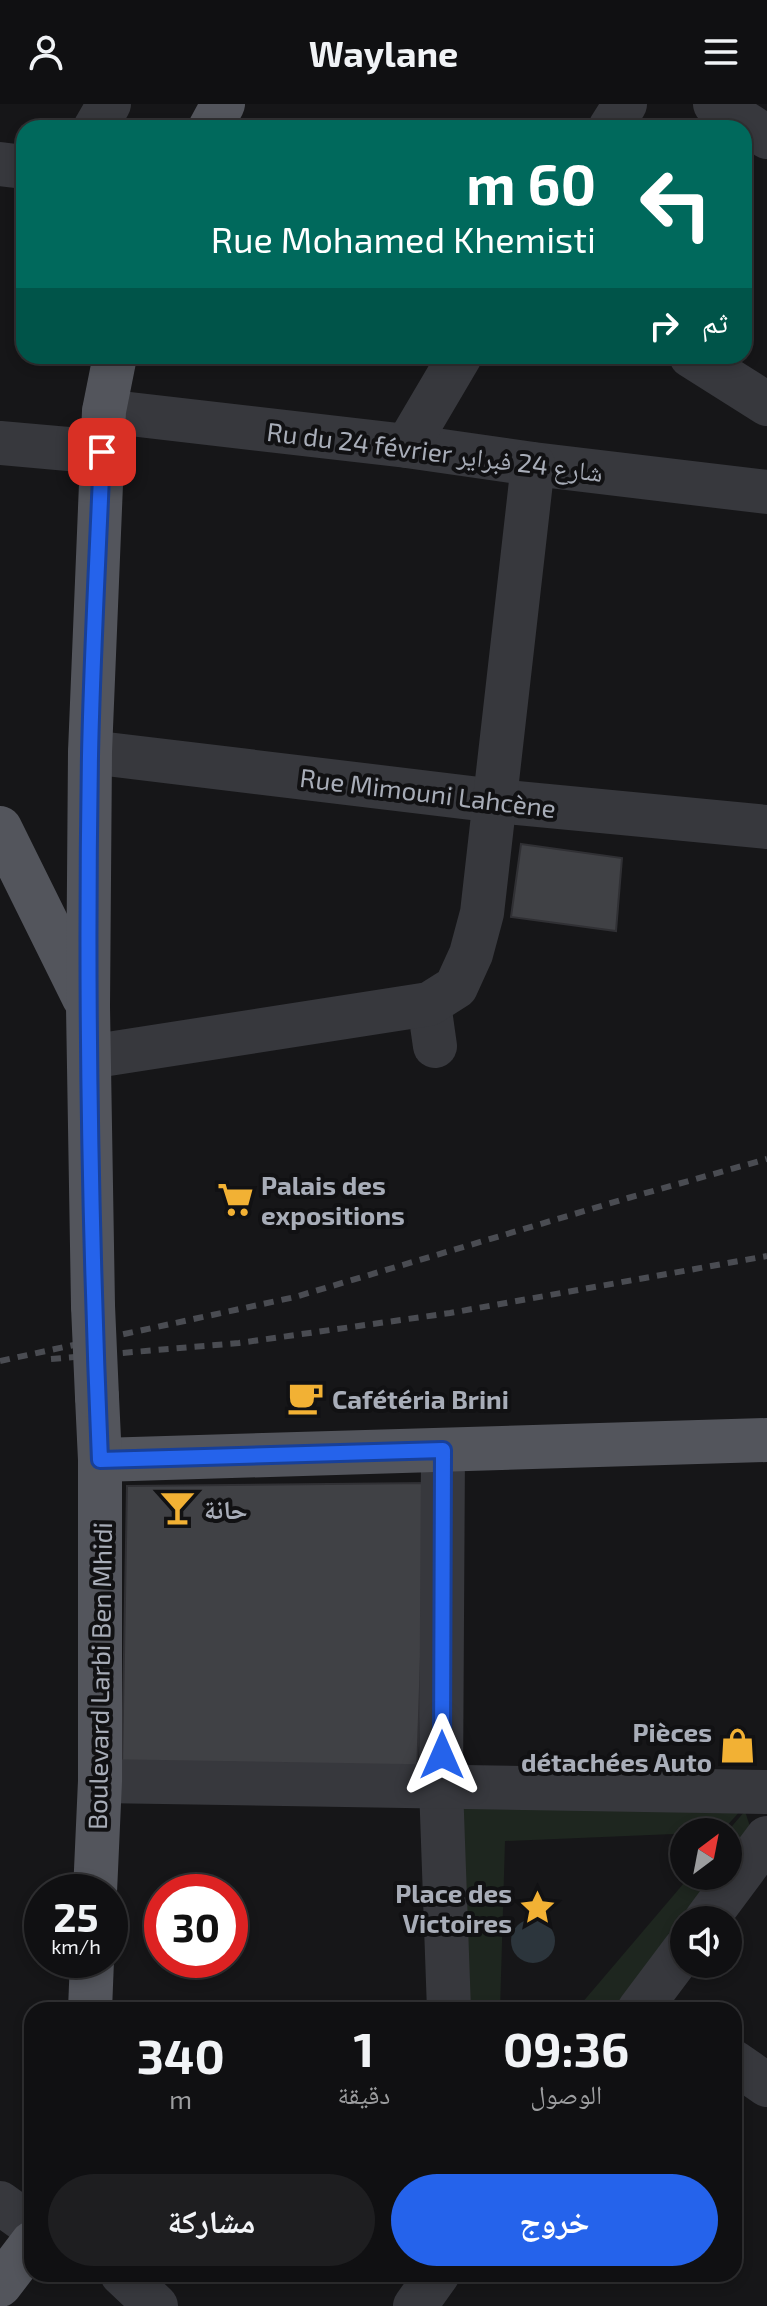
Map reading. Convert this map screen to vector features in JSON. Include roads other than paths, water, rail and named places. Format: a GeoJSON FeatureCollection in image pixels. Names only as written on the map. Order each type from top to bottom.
{"type":"FeatureCollection","features":[{"type":"Feature","properties":{"kind":"main road","name":"Boulevard Larbi Ben Mhidi"},"geometry":{"type":"LineString","coordinates":[[96,1874],[100,1781],[100,1460],[93,1306],[88,1007],[90,752],[103,432],[114,364]]}},
{"type":"Feature","properties":{"kind":"main road"},"geometry":{"type":"LineString","coordinates":[[0,828],[88,1007]]}},
{"type":"Feature","properties":{"kind":"main road"},"geometry":{"type":"LineString","coordinates":[[100,1460],[767,1440]]}},
{"type":"Feature","properties":{"kind":"main road"},"geometry":{"type":"LineString","coordinates":[[90,2002],[91,1978]]}},
{"type":"Feature","properties":{"kind":"main road"},"geometry":{"type":"LineString","coordinates":[[0,2285],[24,2254]]}},
{"type":"Feature","properties":{"kind":"street"},"geometry":{"type":"LineString","coordinates":[[715,104],[740,120]]}},
{"type":"Feature","properties":{"kind":"street"},"geometry":{"type":"LineString","coordinates":[[407,446],[455,364]]}},
{"type":"Feature","properties":{"kind":"street"},"geometry":{"type":"LineString","coordinates":[[704,364],[767,404]]}},
{"type":"Feature","properties":{"kind":"street","name":"Ru du 24 février شارع 24 فبراير"},"geometry":{"type":"LineString","coordinates":[[0,443],[103,432],[407,446],[767,492]]}},
{"type":"Feature","properties":{"kind":"street"},"geometry":{"type":"LineString","coordinates":[[89,1057],[432,1025],[456,987],[471,954],[482,913],[533,464]]}},
{"type":"Feature","properties":{"kind":"street","name":"Rue Mimouni Lahcène"},"geometry":{"type":"LineString","coordinates":[[90,752],[496,801],[767,827]]}},
{"type":"Feature","properties":{"kind":"street"},"geometry":{"type":"LineString","coordinates":[[443,1450],[441,1786],[449,2002]]}},
{"type":"Feature","properties":{"kind":"street"},"geometry":{"type":"LineString","coordinates":[[100,1781],[767,1792]]}},
{"type":"Feature","properties":{"kind":"street"},"geometry":{"type":"LineString","coordinates":[[716,1906],[767,1838]]}},
{"type":"Feature","properties":{"kind":"street"},"geometry":{"type":"LineString","coordinates":[[652,2002],[670,1973]]}},
{"type":"Feature","properties":{"kind":"street"},"geometry":{"type":"LineString","coordinates":[[742,2068],[767,2085]]}},
{"type":"Feature","properties":{"kind":"street"},"geometry":{"type":"LineString","coordinates":[[0,2203],[24,2220]]}},
{"type":"Feature","properties":{"kind":"street"},"geometry":{"type":"LineString","coordinates":[[130,2282],[156,2306]]}},
{"type":"Feature","properties":{"kind":"street"},"geometry":{"type":"LineString","coordinates":[[415,2306],[432,2282]]}},
{"type":"Feature","properties":{"kind":"railway"},"geometry":{"type":"LineString","coordinates":[[0,1361],[295,1297],[767,1159]]}},
{"type":"Feature","properties":{"kind":"railway"},"geometry":{"type":"LineString","coordinates":[[51,1359],[239,1343],[450,1313],[767,1256]]}},
{"type":"Feature","properties":{"kind":"place","name":"Palais des expositions"},"geometry":{"type":"Point","coordinates":[235,1199]}},
{"type":"Feature","properties":{"kind":"place","name":"Cafétéria Brini"},"geometry":{"type":"Point","coordinates":[306,1398]}},
{"type":"Feature","properties":{"kind":"place","name":"حانة"},"geometry":{"type":"Point","coordinates":[178,1508]}},
{"type":"Feature","properties":{"kind":"place","name":"Pièces détachées Auto"},"geometry":{"type":"Point","coordinates":[738,1746]}},
{"type":"Feature","properties":{"kind":"place","name":"Place des Victoires"},"geometry":{"type":"Point","coordinates":[538,1907]}}]}
